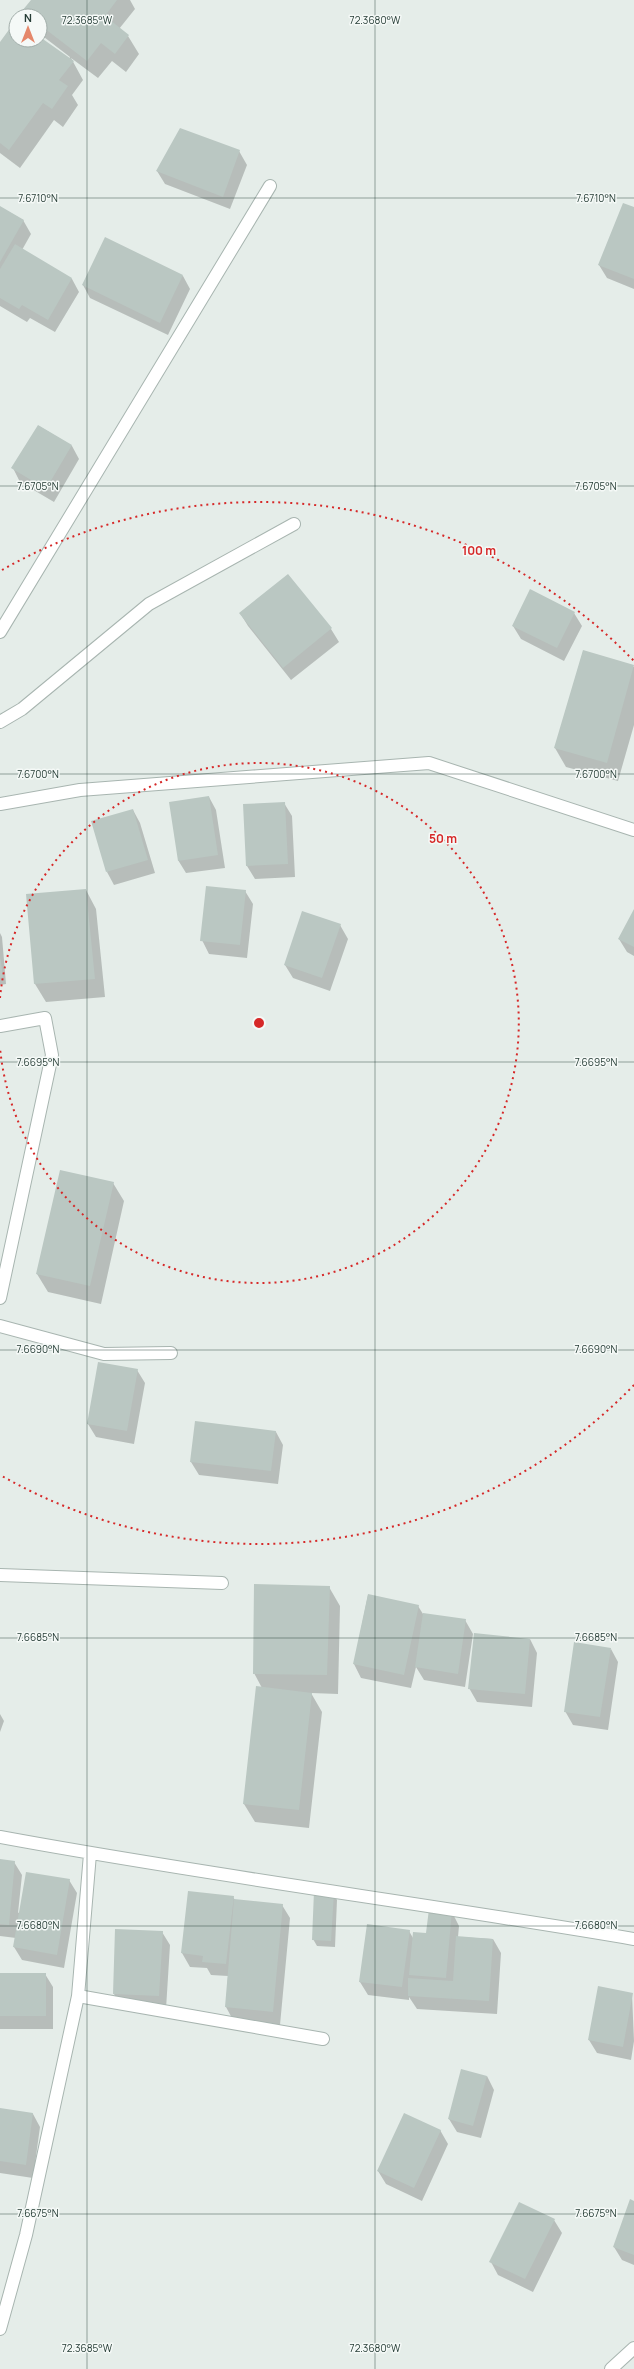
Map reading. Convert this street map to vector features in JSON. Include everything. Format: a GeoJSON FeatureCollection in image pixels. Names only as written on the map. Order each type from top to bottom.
{"type":"FeatureCollection","features":[{"type":"Feature","properties":{"kind":"street"},"geometry":{"type":"LineString","coordinates":[[0,632],[270,186]]}},
{"type":"Feature","properties":{"kind":"street"},"geometry":{"type":"LineString","coordinates":[[0,722],[22,709],[149,604],[294,524]]}},
{"type":"Feature","properties":{"kind":"street"},"geometry":{"type":"LineString","coordinates":[[0,804],[80,790],[429,763],[634,830]]}},
{"type":"Feature","properties":{"kind":"street"},"geometry":{"type":"LineString","coordinates":[[0,1026],[45,1018],[52,1055],[0,1298]]}},
{"type":"Feature","properties":{"kind":"street"},"geometry":{"type":"LineString","coordinates":[[0,1326],[104,1354],[171,1354]]}},
{"type":"Feature","properties":{"kind":"street"},"geometry":{"type":"LineString","coordinates":[[0,1575],[222,1583]]}},
{"type":"Feature","properties":{"kind":"street"},"geometry":{"type":"LineString","coordinates":[[0,1837],[90,1854],[473,1912],[634,1940]]}},
{"type":"Feature","properties":{"kind":"street"},"geometry":{"type":"LineString","coordinates":[[0,2328],[26,2235],[78,1996],[90,1854]]}},
{"type":"Feature","properties":{"kind":"street"},"geometry":{"type":"LineString","coordinates":[[78,1996],[323,2039]]}},
{"type":"Feature","properties":{"kind":"street"},"geometry":{"type":"LineString","coordinates":[[611,2369],[634,2348]]}},
{"type":"Feature","properties":{"kind":"building"},"geometry":{"type":"Polygon","coordinates":[[[31,0],[117,0],[105,16],[129,35],[115,54],[101,43],[87,61],[48,31],[48,8],[24,8],[31,0]]]}},
{"type":"Feature","properties":{"kind":"building"},"geometry":{"type":"Polygon","coordinates":[[[8,31],[8,48],[48,48],[48,43],[74,61],[59,80],[68,86],[52,109],[43,103],[9,150],[0,143],[0,42],[8,31]]]}},
{"type":"Feature","properties":{"kind":"building"},"geometry":{"type":"Polygon","coordinates":[[[180,128],[240,150],[223,197],[156,171],[180,128]]]}},
{"type":"Feature","properties":{"kind":"building"},"geometry":{"type":"Polygon","coordinates":[[[623,203],[634,207],[634,279],[598,265],[623,203]]]}},
{"type":"Feature","properties":{"kind":"building"},"geometry":{"type":"Polygon","coordinates":[[[0,206],[24,220],[0,262],[0,206]]]}},
{"type":"Feature","properties":{"kind":"building"},"geometry":{"type":"Polygon","coordinates":[[[105,237],[183,275],[160,323],[82,285],[105,237]]]}},
{"type":"Feature","properties":{"kind":"building"},"geometry":{"type":"Polygon","coordinates":[[[15,244],[72,278],[48,320],[22,305],[19,309],[0,298],[0,269],[15,244]]]}},
{"type":"Feature","properties":{"kind":"building"},"geometry":{"type":"Polygon","coordinates":[[[38,425],[72,445],[46,489],[11,468],[38,425]]]}},
{"type":"Feature","properties":{"kind":"building"},"geometry":{"type":"Polygon","coordinates":[[[288,574],[332,628],[283,668],[239,613],[288,574]]]}},
{"type":"Feature","properties":{"kind":"building"},"geometry":{"type":"Polygon","coordinates":[[[530,589],[575,612],[557,648],[512,626],[530,589]]]}},
{"type":"Feature","properties":{"kind":"building"},"geometry":{"type":"Polygon","coordinates":[[[583,650],[634,665],[607,763],[554,748],[583,650]]]}},
{"type":"Feature","properties":{"kind":"building"},"geometry":{"type":"Polygon","coordinates":[[[209,796],[218,855],[178,861],[169,802],[209,796]]]}},
{"type":"Feature","properties":{"kind":"building"},"geometry":{"type":"Polygon","coordinates":[[[285,802],[288,864],[246,866],[243,804],[285,802]]]}},
{"type":"Feature","properties":{"kind":"building"},"geometry":{"type":"Polygon","coordinates":[[[133,809],[148,860],[106,872],[91,821],[133,809]]]}},
{"type":"Feature","properties":{"kind":"building"},"geometry":{"type":"Polygon","coordinates":[[[206,886],[246,890],[240,945],[200,941],[206,886]]]}},
{"type":"Feature","properties":{"kind":"building"},"geometry":{"type":"Polygon","coordinates":[[[86,889],[95,979],[34,984],[26,894],[86,889]]]}},
{"type":"Feature","properties":{"kind":"building"},"geometry":{"type":"Polygon","coordinates":[[[634,909],[634,947],[618,939],[634,909]]]}},
{"type":"Feature","properties":{"kind":"building"},"geometry":{"type":"Polygon","coordinates":[[[302,911],[341,924],[322,978],[284,965],[302,911]]]}},
{"type":"Feature","properties":{"kind":"building"},"geometry":{"type":"Polygon","coordinates":[[[0,956],[3,977],[0,978],[0,956]]]}},
{"type":"Feature","properties":{"kind":"building"},"geometry":{"type":"Polygon","coordinates":[[[60,1170],[114,1182],[90,1286],[36,1274],[60,1170]]]}},
{"type":"Feature","properties":{"kind":"building"},"geometry":{"type":"Polygon","coordinates":[[[98,1362],[138,1369],[127,1431],[87,1424],[98,1362]]]}},
{"type":"Feature","properties":{"kind":"building"},"geometry":{"type":"Polygon","coordinates":[[[195,1421],[276,1431],[271,1471],[190,1462],[195,1421]]]}},
{"type":"Feature","properties":{"kind":"building"},"geometry":{"type":"Polygon","coordinates":[[[254,1584],[330,1586],[327,1675],[253,1674],[254,1584]]]}},
{"type":"Feature","properties":{"kind":"building"},"geometry":{"type":"Polygon","coordinates":[[[368,1594],[419,1605],[404,1675],[353,1664],[368,1594]]]}},
{"type":"Feature","properties":{"kind":"building"},"geometry":{"type":"Polygon","coordinates":[[[423,1613],[466,1619],[458,1674],[415,1667],[423,1613]]]}},
{"type":"Feature","properties":{"kind":"building"},"geometry":{"type":"Polygon","coordinates":[[[474,1633],[530,1639],[525,1694],[468,1689],[474,1633]]]}},
{"type":"Feature","properties":{"kind":"building"},"geometry":{"type":"Polygon","coordinates":[[[574,1642],[611,1648],[600,1717],[564,1712],[574,1642]]]}},
{"type":"Feature","properties":{"kind":"building"},"geometry":{"type":"Polygon","coordinates":[[[256,1686],[312,1693],[299,1810],[243,1804],[256,1686]]]}},
{"type":"Feature","properties":{"kind":"building"},"geometry":{"type":"Polygon","coordinates":[[[0,1859],[15,1861],[9,1925],[0,1924],[0,1859]]]}},
{"type":"Feature","properties":{"kind":"building"},"geometry":{"type":"Polygon","coordinates":[[[26,1872],[70,1879],[57,1955],[13,1947],[26,1872]]]}},
{"type":"Feature","properties":{"kind":"building"},"geometry":{"type":"Polygon","coordinates":[[[188,1891],[234,1896],[226,1964],[202,1962],[203,1956],[181,1953],[188,1891]]]}},
{"type":"Feature","properties":{"kind":"building"},"geometry":{"type":"Polygon","coordinates":[[[314,1891],[334,1892],[331,1941],[312,1940],[314,1891]]]}},
{"type":"Feature","properties":{"kind":"building"},"geometry":{"type":"Polygon","coordinates":[[[234,1899],[283,1904],[273,2012],[225,2007],[234,1899]]]}},
{"type":"Feature","properties":{"kind":"building"},"geometry":{"type":"Polygon","coordinates":[[[429,1909],[452,1911],[446,1978],[409,1975],[413,1932],[426,1933],[429,1909]]]}},
{"type":"Feature","properties":{"kind":"building"},"geometry":{"type":"Polygon","coordinates":[[[367,1924],[410,1930],[402,1987],[359,1982],[367,1924]]]}},
{"type":"Feature","properties":{"kind":"building"},"geometry":{"type":"Polygon","coordinates":[[[115,1929],[163,1931],[159,1996],[113,1994],[115,1929]]]}},
{"type":"Feature","properties":{"kind":"building"},"geometry":{"type":"Polygon","coordinates":[[[456,1936],[493,1939],[489,2001],[408,1996],[408,1978],[453,1981],[456,1936]]]}},
{"type":"Feature","properties":{"kind":"building"},"geometry":{"type":"Polygon","coordinates":[[[0,1973],[46,1973],[46,2016],[0,2016],[0,1973]]]}},
{"type":"Feature","properties":{"kind":"building"},"geometry":{"type":"Polygon","coordinates":[[[598,1986],[633,1993],[623,2047],[588,2040],[598,1986]]]}},
{"type":"Feature","properties":{"kind":"building"},"geometry":{"type":"Polygon","coordinates":[[[461,2069],[487,2076],[473,2126],[448,2119],[461,2069]]]}},
{"type":"Feature","properties":{"kind":"building"},"geometry":{"type":"Polygon","coordinates":[[[0,2108],[33,2113],[26,2165],[0,2161],[0,2108]]]}},
{"type":"Feature","properties":{"kind":"building"},"geometry":{"type":"Polygon","coordinates":[[[404,2113],[441,2130],[414,2188],[377,2171],[404,2113]]]}},
{"type":"Feature","properties":{"kind":"building"},"geometry":{"type":"Polygon","coordinates":[[[630,2199],[634,2201],[634,2255],[613,2247],[630,2199]]]}},
{"type":"Feature","properties":{"kind":"building"},"geometry":{"type":"Polygon","coordinates":[[[519,2202],[555,2219],[525,2279],[489,2262],[519,2202]]]}}]}
